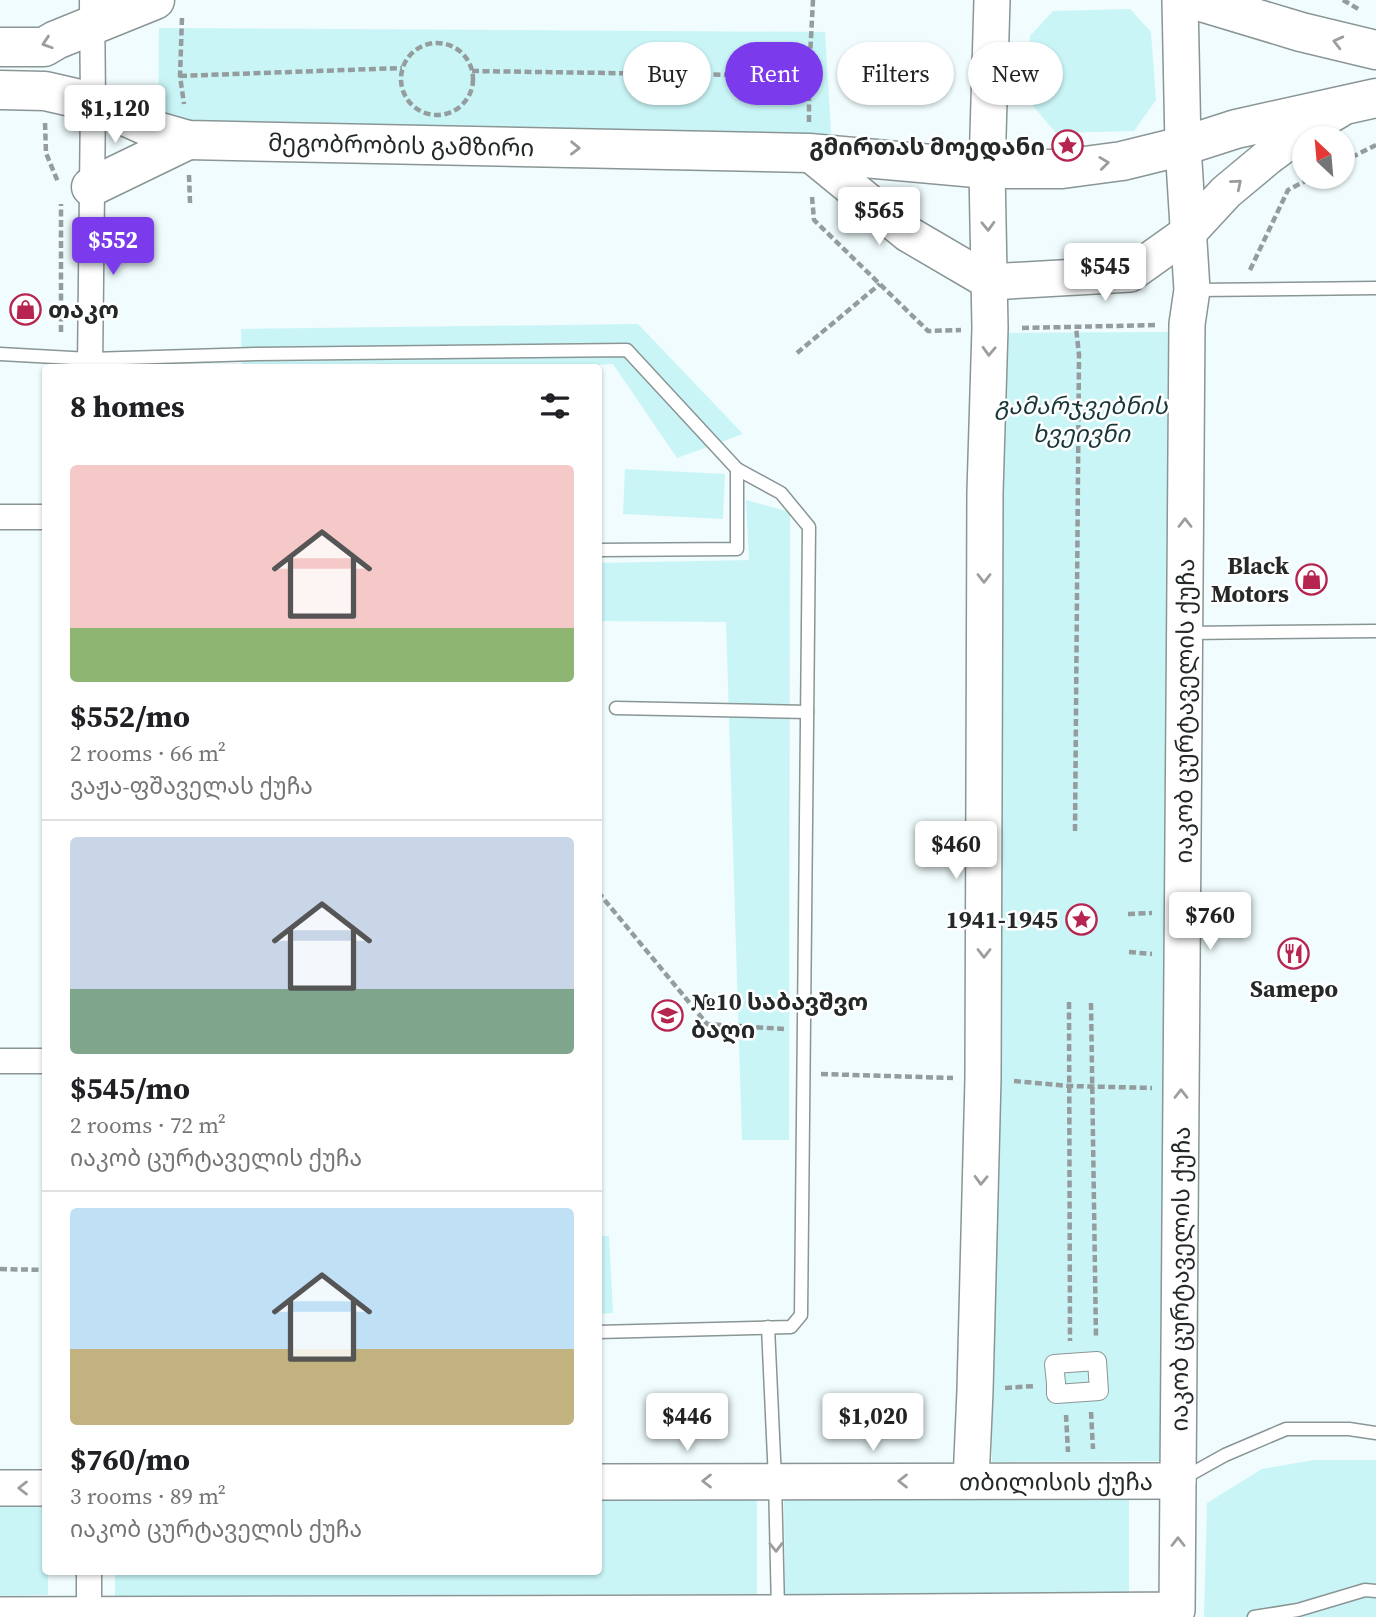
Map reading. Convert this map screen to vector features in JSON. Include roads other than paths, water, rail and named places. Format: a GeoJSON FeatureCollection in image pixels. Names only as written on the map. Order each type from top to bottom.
{"type":"FeatureCollection","features":[{"type":"Feature","properties":{"kind":"main road"},"geometry":{"type":"LineString","coordinates":[[0,47],[44,47],[92,13],[155,0]]}},
{"type":"Feature","properties":{"kind":"main road"},"geometry":{"type":"LineString","coordinates":[[971,1480],[983,1078],[985,506],[990,282],[987,169],[992,0]]}},
{"type":"Feature","properties":{"kind":"main road"},"geometry":{"type":"LineString","coordinates":[[1180,0],[1183,146],[1189,232]]}},
{"type":"Feature","properties":{"kind":"main road"},"geometry":{"type":"LineString","coordinates":[[1195,0],[1301,32],[1376,50]]}},
{"type":"Feature","properties":{"kind":"main road"},"geometry":{"type":"LineString","coordinates":[[1262,0],[1301,32]]}},
{"type":"Feature","properties":{"kind":"main road","name":"მეგობრობის გამზირი"},"geometry":{"type":"LineString","coordinates":[[0,90],[45,90],[93,102],[160,132],[188,140],[809,153]]}},
{"type":"Feature","properties":{"kind":"main road"},"geometry":{"type":"LineString","coordinates":[[809,153],[987,169],[1062,169],[1122,161],[1236,129],[1363,101]]}},
{"type":"Feature","properties":{"kind":"main road"},"geometry":{"type":"LineString","coordinates":[[809,153],[908,234],[990,282],[1130,274],[1189,232],[1226,192],[1303,131],[1363,101]]}},
{"type":"Feature","properties":{"kind":"main road"},"geometry":{"type":"LineString","coordinates":[[71,192],[188,140]]}},
{"type":"Feature","properties":{"kind":"main road","name":"იაკობ ცურტაველის ქუჩა"},"geometry":{"type":"LineString","coordinates":[[1178,1613],[1187,324],[1192,290],[1189,232]]}},
{"type":"Feature","properties":{"kind":"main road","name":"თბილისის ქუჩა"},"geometry":{"type":"LineString","coordinates":[[602,1482],[1178,1481]]}},
{"type":"Feature","properties":{"kind":"main road"},"geometry":{"type":"LineString","coordinates":[[0,1488],[42,1488]]}},
{"type":"Feature","properties":{"kind":"main road"},"geometry":{"type":"LineString","coordinates":[[0,1615],[1178,1613]]}},
{"type":"Feature","properties":{"kind":"street"},"geometry":{"type":"LineString","coordinates":[[90,363],[71,192],[93,102],[92,13]]}},
{"type":"Feature","properties":{"kind":"street"},"geometry":{"type":"LineString","coordinates":[[0,517],[42,517]]}},
{"type":"Feature","properties":{"kind":"street"},"geometry":{"type":"LineString","coordinates":[[0,1060],[42,1061]]}},
{"type":"Feature","properties":{"kind":"street"},"geometry":{"type":"LineString","coordinates":[[1097,1361],[1099,1391],[1061,1388],[1054,1364],[1097,1361]]}},
{"type":"Feature","properties":{"kind":"street"},"geometry":{"type":"LineString","coordinates":[[89,1575],[89,1615]]}},
{"type":"Feature","properties":{"kind":"lane"},"geometry":{"type":"LineString","coordinates":[[1192,290],[1376,288]]}},
{"type":"Feature","properties":{"kind":"lane"},"geometry":{"type":"LineString","coordinates":[[0,354],[61,357],[90,363],[627,350],[737,469],[781,493],[809,527],[802,1315],[791,1327],[602,1332]]}},
{"type":"Feature","properties":{"kind":"lane"},"geometry":{"type":"LineString","coordinates":[[602,550],[737,549],[737,469]]}},
{"type":"Feature","properties":{"kind":"lane"},"geometry":{"type":"LineString","coordinates":[[1184,633],[1376,631]]}},
{"type":"Feature","properties":{"kind":"lane"},"geometry":{"type":"LineString","coordinates":[[616,708],[807,712]]}},
{"type":"Feature","properties":{"kind":"lane"},"geometry":{"type":"LineString","coordinates":[[768,1327],[778,1615]]}},
{"type":"Feature","properties":{"kind":"lane"},"geometry":{"type":"LineString","coordinates":[[1178,1481],[1225,1455],[1286,1429],[1349,1429],[1376,1433]]}},
{"type":"Feature","properties":{"kind":"lane"},"geometry":{"type":"LineString","coordinates":[[1254,1617],[1298,1610],[1365,1590],[1376,1591]]}},
{"type":"Feature","properties":{"kind":"place","name":"გმირთას მოედანი"},"geometry":{"type":"Point","coordinates":[1068,146]}},
{"type":"Feature","properties":{"kind":"place","name":"თაკო"},"geometry":{"type":"Point","coordinates":[25,309]}},
{"type":"Feature","properties":{"kind":"place","name":"Black Motors"},"geometry":{"type":"Point","coordinates":[1312,579]}},
{"type":"Feature","properties":{"kind":"place","name":"1941-1945"},"geometry":{"type":"Point","coordinates":[1081,919]}},
{"type":"Feature","properties":{"kind":"place","name":"Samepo"},"geometry":{"type":"Point","coordinates":[1294,954]}},
{"type":"Feature","properties":{"kind":"place","name":"№10 საბავშვო ბაღი"},"geometry":{"type":"Point","coordinates":[668,1015]}},
{"type":"Feature","properties":{"kind":"park label","name":"გამარჯვებნის ხვეივნი"},"geometry":{"type":"Point","coordinates":[1081,419]}}]}
